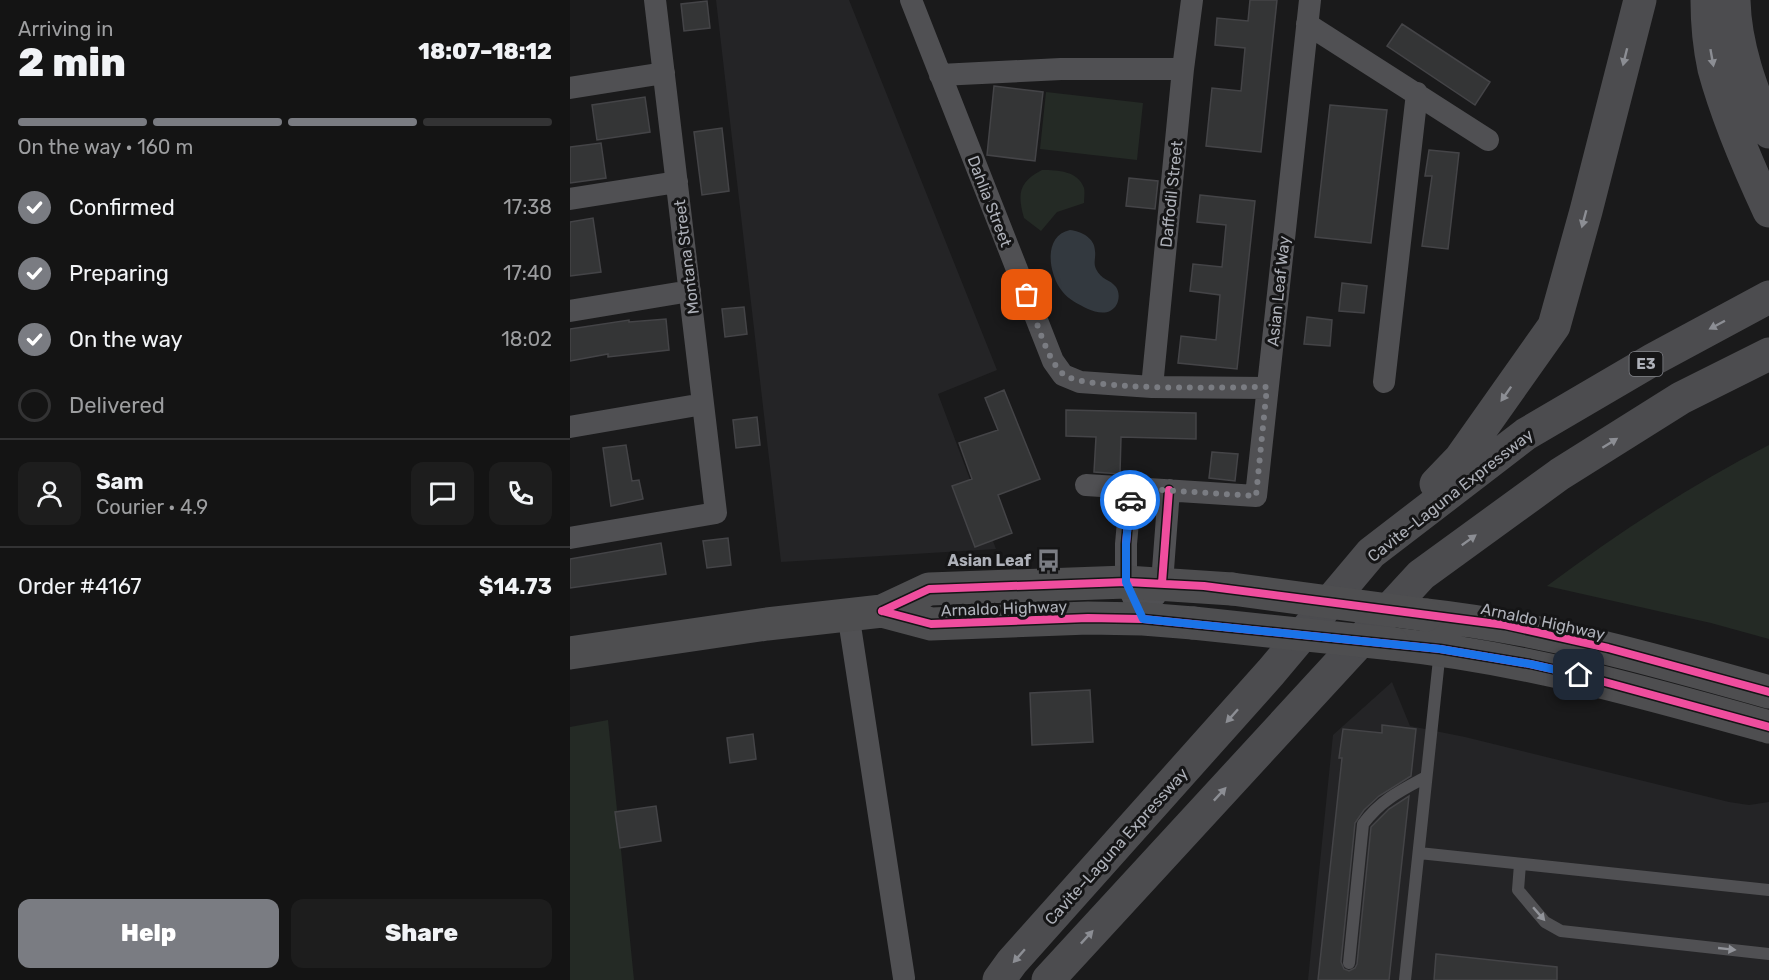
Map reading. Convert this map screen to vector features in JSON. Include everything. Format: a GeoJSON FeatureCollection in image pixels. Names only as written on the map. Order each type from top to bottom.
{"type":"FeatureCollection","features":[{"type":"Feature","properties":{"kind":"highway"},"geometry":{"type":"LineString","coordinates":[[1371,553],[1460,459],[1554,326],[1640,0]]}},
{"type":"Feature","properties":{"kind":"highway"},"geometry":{"type":"LineString","coordinates":[[1707,0],[1708,30],[1714,68],[1725,102],[1768,210]]}},
{"type":"Feature","properties":{"kind":"highway"},"geometry":{"type":"LineString","coordinates":[[1734,0],[1734,17],[1741,52],[1748,78],[1769,132]]}},
{"type":"Feature","properties":{"kind":"highway","name":"Cavite–Laguna Expressway"},"geometry":{"type":"LineString","coordinates":[[999,980],[1012,962],[1271,672],[1371,553],[1526,434],[1654,359],[1769,297]]}},
{"type":"Feature","properties":{"kind":"highway"},"geometry":{"type":"LineString","coordinates":[[1048,980],[1421,575],[1570,468],[1681,398],[1769,354]]}},
{"type":"Feature","properties":{"kind":"main road","name":"Arnaldo Highway"},"geometry":{"type":"LineString","coordinates":[[882,611],[929,589],[1126,582],[1232,589],[1475,620],[1545,633],[1667,663],[1769,692]]}},
{"type":"Feature","properties":{"kind":"main road","name":"Arnaldo Highway"},"geometry":{"type":"LineString","coordinates":[[570,653],[848,613],[882,611],[931,624],[1088,618],[1143,619],[1440,649],[1530,664],[1579,675],[1769,727]]}},
{"type":"Feature","properties":{"kind":"street","name":"Montana Street"},"geometry":{"type":"LineString","coordinates":[[570,538],[716,513],[655,0]]}},
{"type":"Feature","properties":{"kind":"street","name":"Dahlia Street"},"geometry":{"type":"LineString","coordinates":[[911,0],[1053,362],[1064,375],[1080,382],[1152,387],[1267,387]]}},
{"type":"Feature","properties":{"kind":"street","name":"Daffodil Street"},"geometry":{"type":"LineString","coordinates":[[1152,387],[1183,69],[1192,0]]}},
{"type":"Feature","properties":{"kind":"street","name":"Asian Leaf Way"},"geometry":{"type":"LineString","coordinates":[[1086,485],[1256,496],[1310,0]]}},
{"type":"Feature","properties":{"kind":"street"},"geometry":{"type":"LineString","coordinates":[[1307,24],[1488,140]]}},
{"type":"Feature","properties":{"kind":"street"},"geometry":{"type":"LineString","coordinates":[[940,75],[1061,69],[1183,69]]}},
{"type":"Feature","properties":{"kind":"street"},"geometry":{"type":"LineString","coordinates":[[570,88],[664,73]]}},
{"type":"Feature","properties":{"kind":"street"},"geometry":{"type":"LineString","coordinates":[[1384,382],[1417,93]]}},
{"type":"Feature","properties":{"kind":"street"},"geometry":{"type":"LineString","coordinates":[[570,199],[677,182]]}},
{"type":"Feature","properties":{"kind":"street"},"geometry":{"type":"LineString","coordinates":[[570,311],[690,291]]}},
{"type":"Feature","properties":{"kind":"street"},"geometry":{"type":"LineString","coordinates":[[570,427],[703,404]]}},
{"type":"Feature","properties":{"kind":"street"},"geometry":{"type":"LineString","coordinates":[[1131,488],[1126,544],[1126,582],[1143,619]]}},
{"type":"Feature","properties":{"kind":"street"},"geometry":{"type":"LineString","coordinates":[[1143,619],[1162,583],[1169,490]]}},
{"type":"Feature","properties":{"kind":"street"},"geometry":{"type":"LineString","coordinates":[[848,613],[904,978]]}},
{"type":"Feature","properties":{"kind":"lane"},"geometry":{"type":"LineString","coordinates":[[1405,980],[1440,649]]}},
{"type":"Feature","properties":{"kind":"lane"},"geometry":{"type":"LineString","coordinates":[[1349,963],[1363,824],[1384,800],[1426,777]]}},
{"type":"Feature","properties":{"kind":"lane"},"geometry":{"type":"LineString","coordinates":[[1419,853],[1769,890]]}},
{"type":"Feature","properties":{"kind":"lane"},"geometry":{"type":"LineString","coordinates":[[1520,864],[1518,890],[1545,922],[1561,931],[1769,954]]}},
{"type":"Feature","properties":{"kind":"shaded area"},"geometry":{"type":"Polygon","coordinates":[[[716,0],[849,0],[997,370],[938,394],[996,549],[781,562],[716,0]]]}},
{"type":"Feature","properties":{"kind":"shaded area"},"geometry":{"type":"Polygon","coordinates":[[[1046,92],[1143,103],[1137,160],[1040,149],[1046,92]]]}},
{"type":"Feature","properties":{"kind":"shaded area"},"geometry":{"type":"Polygon","coordinates":[[[1042,170],[1061,171],[1077,178],[1084,188],[1084,203],[1057,212],[1041,231],[1024,218],[1021,195],[1028,179],[1042,170]]]}},
{"type":"Feature","properties":{"kind":"shaded area"},"geometry":{"type":"Polygon","coordinates":[[[1070,230],[1083,234],[1093,242],[1096,269],[1118,290],[1117,303],[1110,311],[1096,312],[1074,302],[1057,284],[1051,266],[1052,248],[1055,240],[1061,234],[1070,230]]]}},
{"type":"Feature","properties":{"kind":"shaded area"},"geometry":{"type":"Polygon","coordinates":[[[1769,445],[1769,639],[1711,623],[1547,586],[1655,511],[1711,476],[1769,445]]]}},
{"type":"Feature","properties":{"kind":"shaded area"},"geometry":{"type":"Polygon","coordinates":[[[1392,682],[1410,726],[1465,737],[1729,802],[1749,805],[1769,802],[1769,980],[1308,980],[1333,735],[1392,682]]]}},
{"type":"Feature","properties":{"kind":"shaded area"},"geometry":{"type":"Polygon","coordinates":[[[608,720],[634,980],[570,980],[570,727],[608,720]]]}},
{"type":"Feature","properties":{"kind":"building"},"geometry":{"type":"Polygon","coordinates":[[[1250,0],[1277,0],[1261,152],[1206,146],[1212,88],[1241,91],[1245,48],[1215,45],[1217,18],[1248,21],[1250,0]]]}},
{"type":"Feature","properties":{"kind":"building"},"geometry":{"type":"Polygon","coordinates":[[[707,1],[710,28],[684,31],[681,4],[707,1]]]}},
{"type":"Feature","properties":{"kind":"building"},"geometry":{"type":"Polygon","coordinates":[[[1402,24],[1490,82],[1475,105],[1387,46],[1402,24]]]}},
{"type":"Feature","properties":{"kind":"building"},"geometry":{"type":"Polygon","coordinates":[[[994,86],[1043,92],[1035,161],[987,155],[994,86]]]}},
{"type":"Feature","properties":{"kind":"building"},"geometry":{"type":"Polygon","coordinates":[[[645,97],[650,132],[597,140],[592,105],[645,97]]]}},
{"type":"Feature","properties":{"kind":"building"},"geometry":{"type":"Polygon","coordinates":[[[1330,105],[1387,110],[1371,243],[1315,237],[1330,105]]]}},
{"type":"Feature","properties":{"kind":"building"},"geometry":{"type":"Polygon","coordinates":[[[722,128],[729,191],[702,195],[694,132],[722,128]]]}},
{"type":"Feature","properties":{"kind":"building"},"geometry":{"type":"Polygon","coordinates":[[[601,143],[606,178],[570,183],[570,147],[601,143]]]}},
{"type":"Feature","properties":{"kind":"building"},"geometry":{"type":"Polygon","coordinates":[[[1429,150],[1459,153],[1448,249],[1422,246],[1432,176],[1425,176],[1429,150]]]}},
{"type":"Feature","properties":{"kind":"building"},"geometry":{"type":"Polygon","coordinates":[[[1129,178],[1158,181],[1155,209],[1126,206],[1129,178]]]}},
{"type":"Feature","properties":{"kind":"building"},"geometry":{"type":"Polygon","coordinates":[[[1200,195],[1255,201],[1237,369],[1178,363],[1181,336],[1216,340],[1220,295],[1190,291],[1193,264],[1222,267],[1226,225],[1197,222],[1200,195]]]}},
{"type":"Feature","properties":{"kind":"building"},"geometry":{"type":"Polygon","coordinates":[[[593,218],[601,272],[570,276],[570,222],[593,218]]]}},
{"type":"Feature","properties":{"kind":"building"},"geometry":{"type":"Polygon","coordinates":[[[1342,283],[1367,286],[1364,313],[1339,311],[1342,283]]]}},
{"type":"Feature","properties":{"kind":"building"},"geometry":{"type":"Polygon","coordinates":[[[744,307],[747,334],[725,337],[722,309],[744,307]]]}},
{"type":"Feature","properties":{"kind":"building"},"geometry":{"type":"Polygon","coordinates":[[[1307,317],[1332,320],[1330,346],[1304,344],[1307,317]]]}},
{"type":"Feature","properties":{"kind":"building"},"geometry":{"type":"Polygon","coordinates":[[[666,319],[669,350],[608,357],[608,354],[570,361],[570,329],[629,320],[629,322],[666,319]]]}},
{"type":"Feature","properties":{"kind":"building"},"geometry":{"type":"Polygon","coordinates":[[[1004,390],[1040,479],[998,495],[1012,533],[975,547],[952,486],[972,479],[959,443],[998,430],[985,398],[1004,390]]]}},
{"type":"Feature","properties":{"kind":"building"},"geometry":{"type":"Polygon","coordinates":[[[1066,410],[1196,413],[1196,439],[1121,437],[1120,474],[1094,472],[1096,437],[1066,436],[1066,410]]]}},
{"type":"Feature","properties":{"kind":"building"},"geometry":{"type":"Polygon","coordinates":[[[757,417],[760,445],[736,448],[733,420],[757,417]]]}},
{"type":"Feature","properties":{"kind":"building"},"geometry":{"type":"Polygon","coordinates":[[[626,445],[632,481],[639,480],[643,499],[611,506],[603,448],[626,445]]]}},
{"type":"Feature","properties":{"kind":"building"},"geometry":{"type":"Polygon","coordinates":[[[1212,452],[1238,454],[1235,481],[1209,478],[1212,452]]]}},
{"type":"Feature","properties":{"kind":"building"},"geometry":{"type":"Polygon","coordinates":[[[728,538],[731,565],[707,568],[703,541],[728,538]]]}},
{"type":"Feature","properties":{"kind":"building"},"geometry":{"type":"Polygon","coordinates":[[[661,543],[666,574],[570,588],[570,559],[661,543]]]}},
{"type":"Feature","properties":{"kind":"building"},"geometry":{"type":"Polygon","coordinates":[[[1090,690],[1093,742],[1032,745],[1030,693],[1090,690]]]}},
{"type":"Feature","properties":{"kind":"building"},"geometry":{"type":"Polygon","coordinates":[[[1382,725],[1416,729],[1411,776],[1379,796],[1364,810],[1355,823],[1341,962],[1344,969],[1349,971],[1357,964],[1371,827],[1389,809],[1409,796],[1389,980],[1318,980],[1342,758],[1339,758],[1343,729],[1382,733],[1382,725]]]}},
{"type":"Feature","properties":{"kind":"building"},"geometry":{"type":"Polygon","coordinates":[[[753,734],[756,759],[730,763],[727,738],[753,734]]]}},
{"type":"Feature","properties":{"kind":"building"},"geometry":{"type":"Polygon","coordinates":[[[656,806],[661,841],[620,848],[615,812],[656,806]]]}},
{"type":"Feature","properties":{"kind":"building"},"geometry":{"type":"Polygon","coordinates":[[[1436,954],[1557,967],[1557,980],[1434,980],[1436,954]]]}},
{"type":"Feature","properties":{"kind":"cycle path"},"geometry":{"type":"LineString","coordinates":[[1126,582],[1126,544],[1131,488]]}},
{"type":"Feature","properties":{"kind":"cycle path"},"geometry":{"type":"LineString","coordinates":[[1162,583],[1169,490]]}},
{"type":"Feature","properties":{"kind":"cycle path"},"geometry":{"type":"LineString","coordinates":[[882,611],[929,589],[1126,582],[1204,586],[1505,625],[1608,648],[1769,692]]}},
{"type":"Feature","properties":{"kind":"cycle path"},"geometry":{"type":"LineString","coordinates":[[882,611],[931,624],[1088,618],[1143,619],[1440,649],[1530,664],[1579,675],[1769,727]]}},
{"type":"Feature","properties":{"kind":"way so far"},"geometry":{"type":"LineString","coordinates":[[1027,295],[1053,362],[1064,375],[1080,382],[1152,387],[1267,387],[1256,496],[1131,488],[1130,500]]}},
{"type":"Feature","properties":{"kind":"place","name":"Asian Leaf"},"geometry":{"type":"Point","coordinates":[1049,560]}},
{"type":"Feature","properties":{"kind":"route"},"geometry":{"type":"LineString","coordinates":[[1130,500],[1126,544],[1126,582],[1143,619],[1440,649],[1530,664],[1579,675]]}}]}
